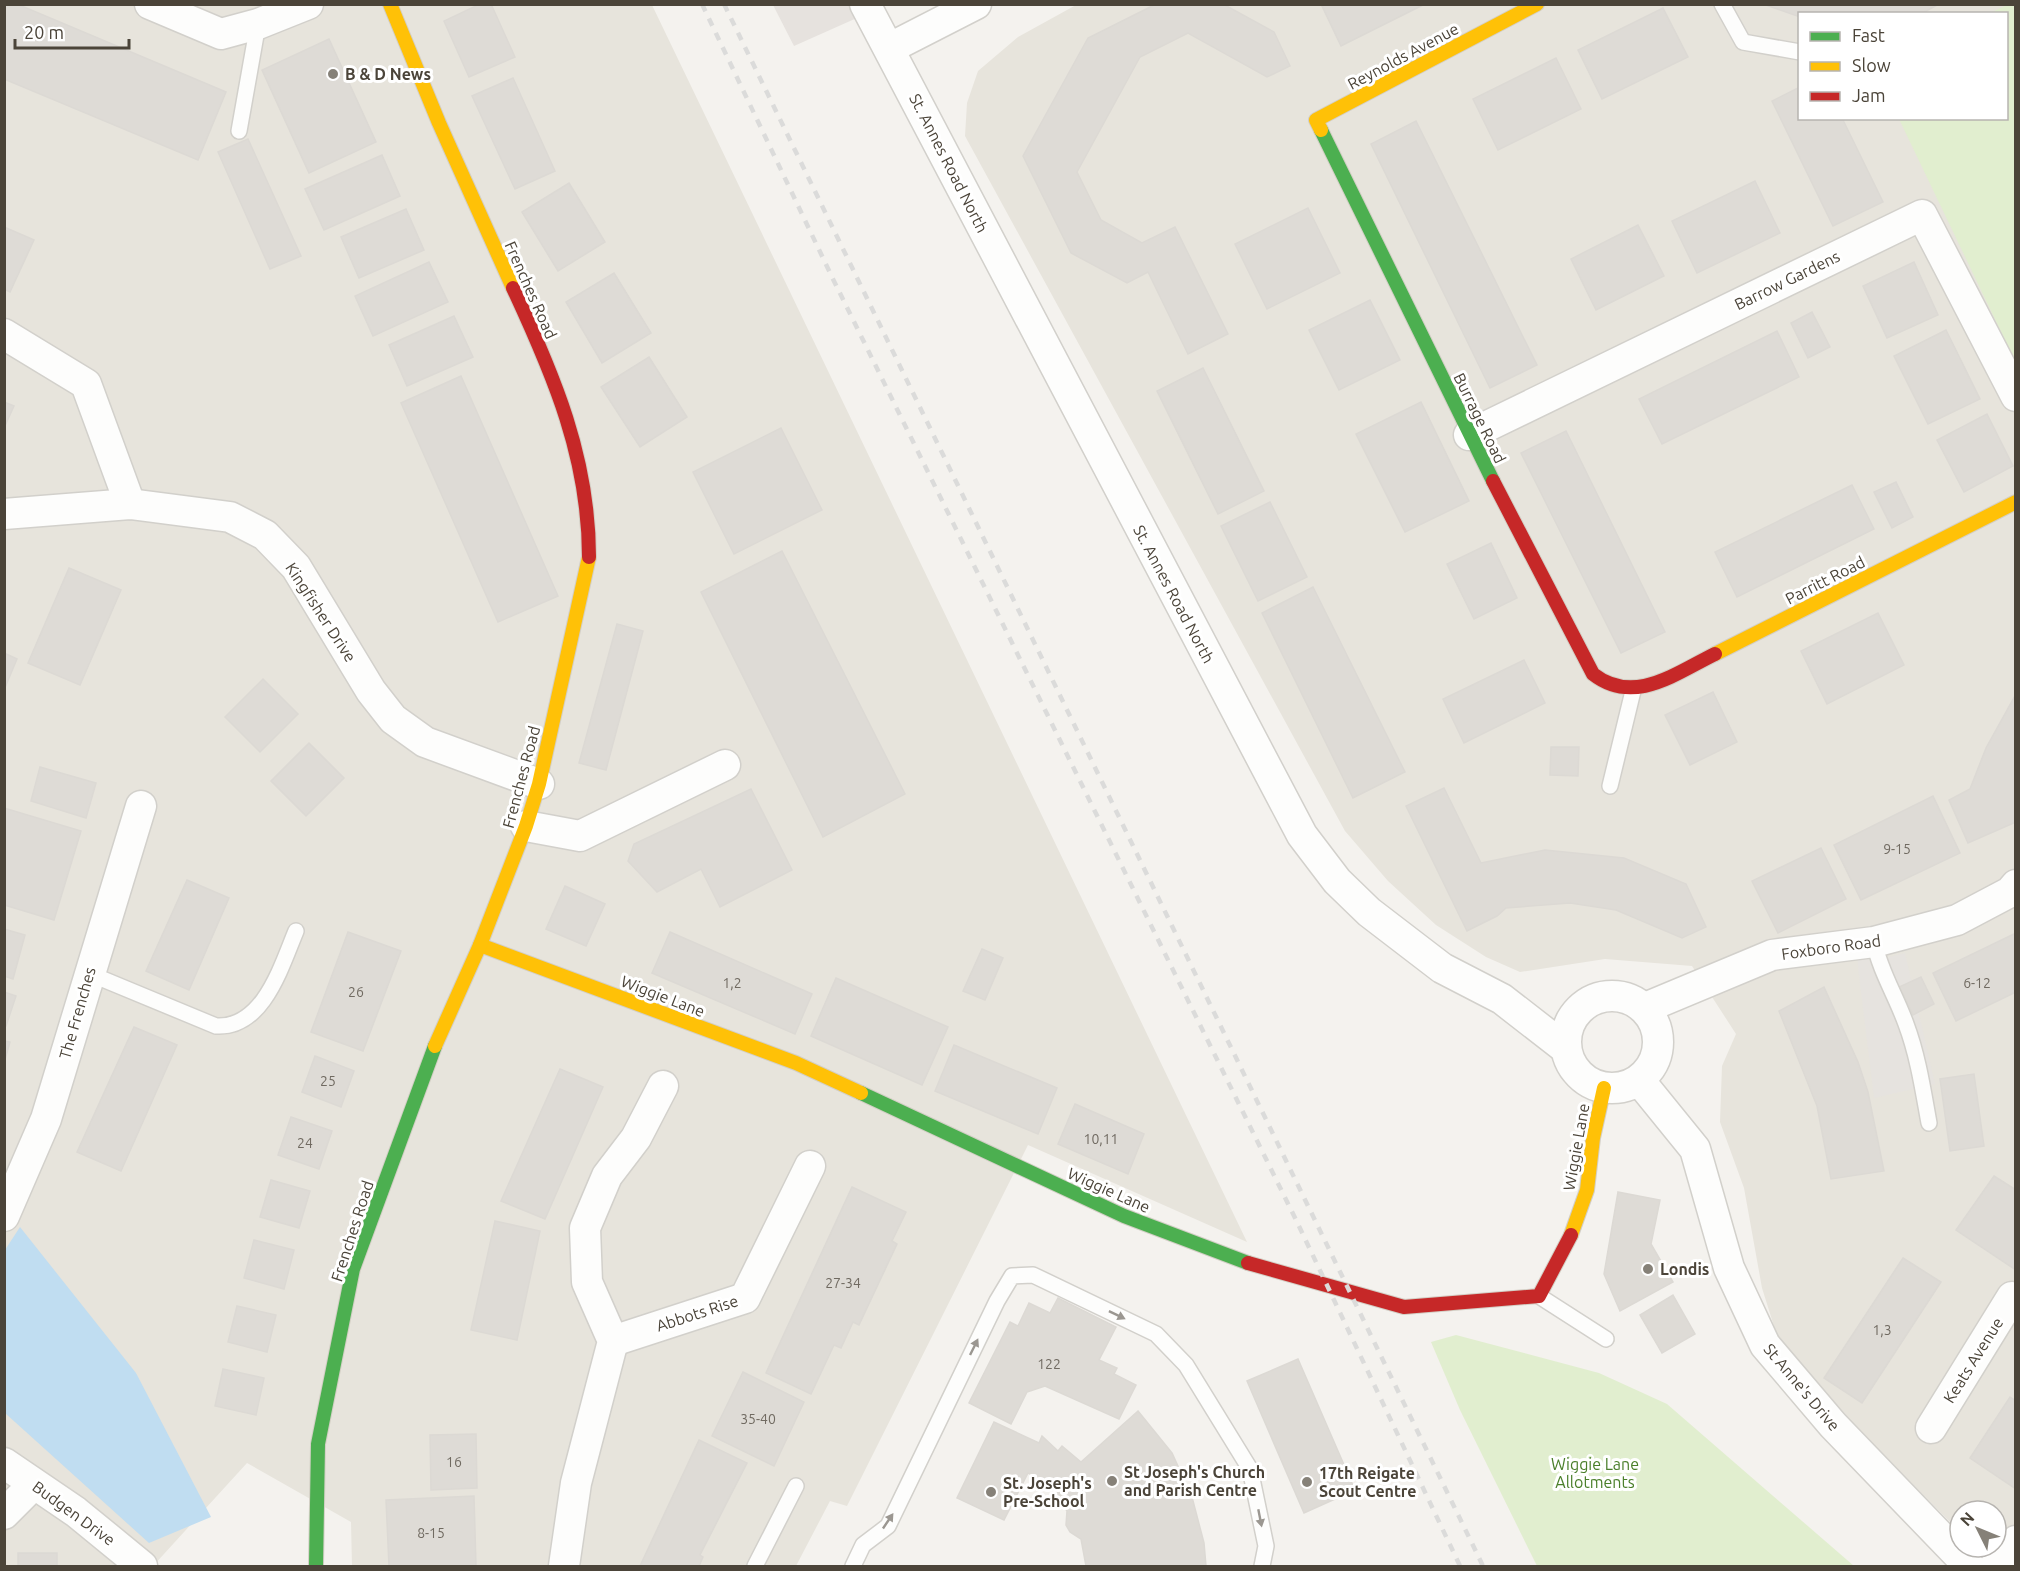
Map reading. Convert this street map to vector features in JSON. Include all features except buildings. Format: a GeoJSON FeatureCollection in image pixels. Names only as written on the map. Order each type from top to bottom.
{"type":"FeatureCollection","features":[{"type":"Feature","properties":{"kind":"street"},"geometry":{"type":"LineString","coordinates":[[150,4],[221,34],[258,24],[308,4]]}},
{"type":"Feature","properties":{"kind":"street","name":"Frenches Road"},"geometry":{"type":"LineString","coordinates":[[316,1566],[318,1444],[353,1269],[437,1041],[480,945],[526,826],[539,784],[589,562],[592,528],[573,436],[553,385],[427,99],[390,4]]}},
{"type":"Feature","properties":{"kind":"street","name":"St. Annes Road North"},"geometry":{"type":"LineString","coordinates":[[865,4],[1302,836],[1337,881],[1369,912],[1442,968],[1502,999],[1565,1048]]}},
{"type":"Feature","properties":{"kind":"street"},"geometry":{"type":"LineString","coordinates":[[890,48],[976,4]]}},
{"type":"Feature","properties":{"kind":"street","name":"Reynolds Avenue"},"geometry":{"type":"LineString","coordinates":[[1316,120],[1537,4]]}},
{"type":"Feature","properties":{"kind":"street","name":"Burrage Road"},"geometry":{"type":"LineString","coordinates":[[1316,120],[1469,435],[1593,674],[1604,683],[1633,691],[1649,687]]}},
{"type":"Feature","properties":{"kind":"street","name":"Barrow Gardens"},"geometry":{"type":"LineString","coordinates":[[1469,435],[1922,215],[2016,396]]}},
{"type":"Feature","properties":{"kind":"street"},"geometry":{"type":"LineString","coordinates":[[4,334],[86,384],[130,504]]}},
{"type":"Feature","properties":{"kind":"street","name":"Parritt Road"},"geometry":{"type":"LineString","coordinates":[[1649,687],[2016,501]]}},
{"type":"Feature","properties":{"kind":"street","name":"Kingfisher Drive"},"geometry":{"type":"LineString","coordinates":[[4,514],[130,504],[230,517],[266,535],[296,567],[371,691],[393,719],[425,742],[539,784]]}},
{"type":"Feature","properties":{"kind":"street"},"geometry":{"type":"LineString","coordinates":[[526,826],[580,836],[725,765]]}},
{"type":"Feature","properties":{"kind":"street","name":"The Frenches"},"geometry":{"type":"LineString","coordinates":[[4,1216],[46,1119],[88,973],[141,806]]}},
{"type":"Feature","properties":{"kind":"street","name":"Foxboro Road"},"geometry":{"type":"LineString","coordinates":[[1644,1008],[1772,955],[1874,942],[1957,920],[2010,892],[2016,885]]}},
{"type":"Feature","properties":{"kind":"street","name":"Wiggie Lane"},"geometry":{"type":"LineString","coordinates":[[480,945],[796,1063],[1124,1216],[1234,1259],[1404,1307],[1539,1296],[1574,1230],[1584,1200],[1589,1183],[1593,1138],[1605,1088]]}},
{"type":"Feature","properties":{"kind":"street"},"geometry":{"type":"LineString","coordinates":[[1611,995],[1628,998],[1644,1008],[1654,1022],[1658,1037],[1658,1051],[1652,1066],[1639,1080],[1624,1087],[1605,1088],[1588,1082],[1574,1070],[1565,1048],[1566,1031],[1572,1018],[1592,1000],[1611,995]]}},
{"type":"Feature","properties":{"kind":"street","name":"St Anne's Drive"},"geometry":{"type":"LineString","coordinates":[[1639,1080],[1695,1149],[1729,1268],[1765,1345],[1833,1425],[1969,1566]]}},
{"type":"Feature","properties":{"kind":"street"},"geometry":{"type":"LineString","coordinates":[[564,1566],[576,1483],[613,1341],[587,1282],[585,1228],[607,1176],[636,1138],[663,1086]]}},
{"type":"Feature","properties":{"kind":"street","name":"Abbots Rise"},"geometry":{"type":"LineString","coordinates":[[613,1341],[745,1298],[810,1166]]}},
{"type":"Feature","properties":{"kind":"street","name":"Keats Avenue"},"geometry":{"type":"LineString","coordinates":[[1932,1428],[2012,1297],[2016,1299]]}},
{"type":"Feature","properties":{"kind":"street","name":"Budgen Drive"},"geometry":{"type":"LineString","coordinates":[[4,1463],[76,1512],[142,1566]]}},
{"type":"Feature","properties":{"kind":"street"},"geometry":{"type":"LineString","coordinates":[[4,1514],[34,1484]]}},
{"type":"Feature","properties":{"kind":"street"},"geometry":{"type":"LineString","coordinates":[[1995,1566],[2016,1541]]}},
{"type":"Feature","properties":{"kind":"lane"},"geometry":{"type":"LineString","coordinates":[[1722,4],[1743,42],[1798,52]]}},
{"type":"Feature","properties":{"kind":"lane"},"geometry":{"type":"LineString","coordinates":[[239,131],[258,24]]}},
{"type":"Feature","properties":{"kind":"lane"},"geometry":{"type":"LineString","coordinates":[[1610,786],[1633,691]]}},
{"type":"Feature","properties":{"kind":"lane"},"geometry":{"type":"LineString","coordinates":[[88,973],[216,1026],[243,1023],[257,1008],[277,974],[296,931]]}},
{"type":"Feature","properties":{"kind":"lane"},"geometry":{"type":"LineString","coordinates":[[1874,942],[1878,960],[1906,1024],[1919,1067],[1929,1123]]}},
{"type":"Feature","properties":{"kind":"lane"},"geometry":{"type":"LineString","coordinates":[[853,1566],[863,1545],[888,1526],[997,1301],[1012,1276],[1033,1275],[1156,1334],[1185,1365],[1250,1469],[1266,1546],[1262,1566]]}},
{"type":"Feature","properties":{"kind":"lane"},"geometry":{"type":"LineString","coordinates":[[1539,1296],[1606,1339]]}},
{"type":"Feature","properties":{"kind":"lane"},"geometry":{"type":"LineString","coordinates":[[755,1566],[796,1486]]}},
{"type":"Feature","properties":{"kind":"shaded area"},"geometry":{"type":"Polygon","coordinates":[[[5,5],[652,5],[1247,1242],[1028,1145],[847,1506],[830,1501],[796,1566],[352,1566],[351,1522],[247,1463],[153,1566],[5,1566],[5,5]]]}},
{"type":"Feature","properties":{"kind":"shaded area"},"geometry":{"type":"Polygon","coordinates":[[[773,5],[886,5],[794,46],[773,5]]]}},
{"type":"Feature","properties":{"kind":"shaded area"},"geometry":{"type":"Polygon","coordinates":[[[1076,5],[2015,5],[2015,1566],[1994,1566],[1987,1559],[2008,1559],[2008,1499],[1948,1499],[1948,1520],[1862,1433],[1778,1339],[1762,1288],[1744,1188],[1720,1122],[1722,1066],[1736,1034],[1692,966],[1605,959],[1520,972],[1486,957],[1436,925],[1388,881],[1345,831],[965,136],[967,103],[978,71],[1018,37],[1076,5]]]}},
{"type":"Feature","properties":{"kind":"shaded area"},"geometry":{"type":"Polygon","coordinates":[[[1905,953],[1935,1084],[1874,1098],[1857,958],[1878,960],[1905,953]]]}},
{"type":"Feature","properties":{"kind":"green space"},"geometry":{"type":"Polygon","coordinates":[[[2007,5],[2016,5],[2015,361],[1899,120],[2008,120],[2008,12],[1992,12],[2007,5]]]}},
{"type":"Feature","properties":{"kind":"green space","name":"Wiggie Lane Allotments"},"geometry":{"type":"Polygon","coordinates":[[[1456,1335],[1599,1373],[1667,1404],[1854,1566],[1537,1566],[1460,1410],[1431,1342],[1456,1335]]]}},
{"type":"Feature","properties":{"kind":"water"},"geometry":{"type":"Polygon","coordinates":[[[20,1227],[136,1373],[211,1517],[149,1543],[5,1413],[5,1250],[20,1227]]]}},
{"type":"Feature","properties":{"kind":"railway"},"geometry":{"type":"LineString","coordinates":[[702,4],[832,277],[1298,1224],[1460,1566]]}},
{"type":"Feature","properties":{"kind":"railway"},"geometry":{"type":"LineString","coordinates":[[724,4],[1483,1566]]}},
{"type":"Feature","properties":{"kind":"traffic: fast"},"geometry":{"type":"LineString","coordinates":[[1321,130],[1493,481]]}},
{"type":"Feature","properties":{"kind":"traffic: fast"},"geometry":{"type":"LineString","coordinates":[[316,1566],[318,1444],[353,1269],[435,1046]]}},
{"type":"Feature","properties":{"kind":"traffic: fast"},"geometry":{"type":"LineString","coordinates":[[861,1093],[1124,1216],[1248,1263]]}},
{"type":"Feature","properties":{"kind":"traffic: slow"},"geometry":{"type":"LineString","coordinates":[[390,4],[439,123],[513,288]]}},
{"type":"Feature","properties":{"kind":"traffic: slow"},"geometry":{"type":"LineString","coordinates":[[1321,130],[1316,120],[1537,4]]}},
{"type":"Feature","properties":{"kind":"traffic: slow"},"geometry":{"type":"LineString","coordinates":[[1715,654],[2016,502]]}},
{"type":"Feature","properties":{"kind":"traffic: slow"},"geometry":{"type":"LineString","coordinates":[[435,1046],[480,945],[526,826],[539,784],[589,557]]}},
{"type":"Feature","properties":{"kind":"traffic: slow"},"geometry":{"type":"LineString","coordinates":[[480,945],[796,1063],[861,1093]]}},
{"type":"Feature","properties":{"kind":"traffic: slow"},"geometry":{"type":"LineString","coordinates":[[1571,1235],[1587,1190],[1593,1138],[1604,1088]]}},
{"type":"Feature","properties":{"kind":"traffic: jam"},"geometry":{"type":"LineString","coordinates":[[513,288],[555,386],[576,452],[583,486],[589,557]]}},
{"type":"Feature","properties":{"kind":"traffic: jam"},"geometry":{"type":"LineString","coordinates":[[1493,481],[1593,674],[1608,683],[1624,687],[1639,687],[1670,677],[1715,654]]}},
{"type":"Feature","properties":{"kind":"traffic: jam"},"geometry":{"type":"LineString","coordinates":[[1248,1263],[1404,1307],[1539,1296],[1571,1235]]}},
{"type":"Feature","properties":{"kind":"place","name":"B & D News"},"geometry":{"type":"Point","coordinates":[333,74]}},
{"type":"Feature","properties":{"kind":"place","name":"Londis"},"geometry":{"type":"Point","coordinates":[1648,1269]}},
{"type":"Feature","properties":{"kind":"place","name":"St Joseph's Church and Parish Centre"},"geometry":{"type":"Point","coordinates":[1112,1481]}},
{"type":"Feature","properties":{"kind":"place","name":"17th Reigate Scout Centre"},"geometry":{"type":"Point","coordinates":[1307,1482]}},
{"type":"Feature","properties":{"kind":"place","name":"St. Joseph's Pre-School"},"geometry":{"type":"Point","coordinates":[991,1492]}}]}
